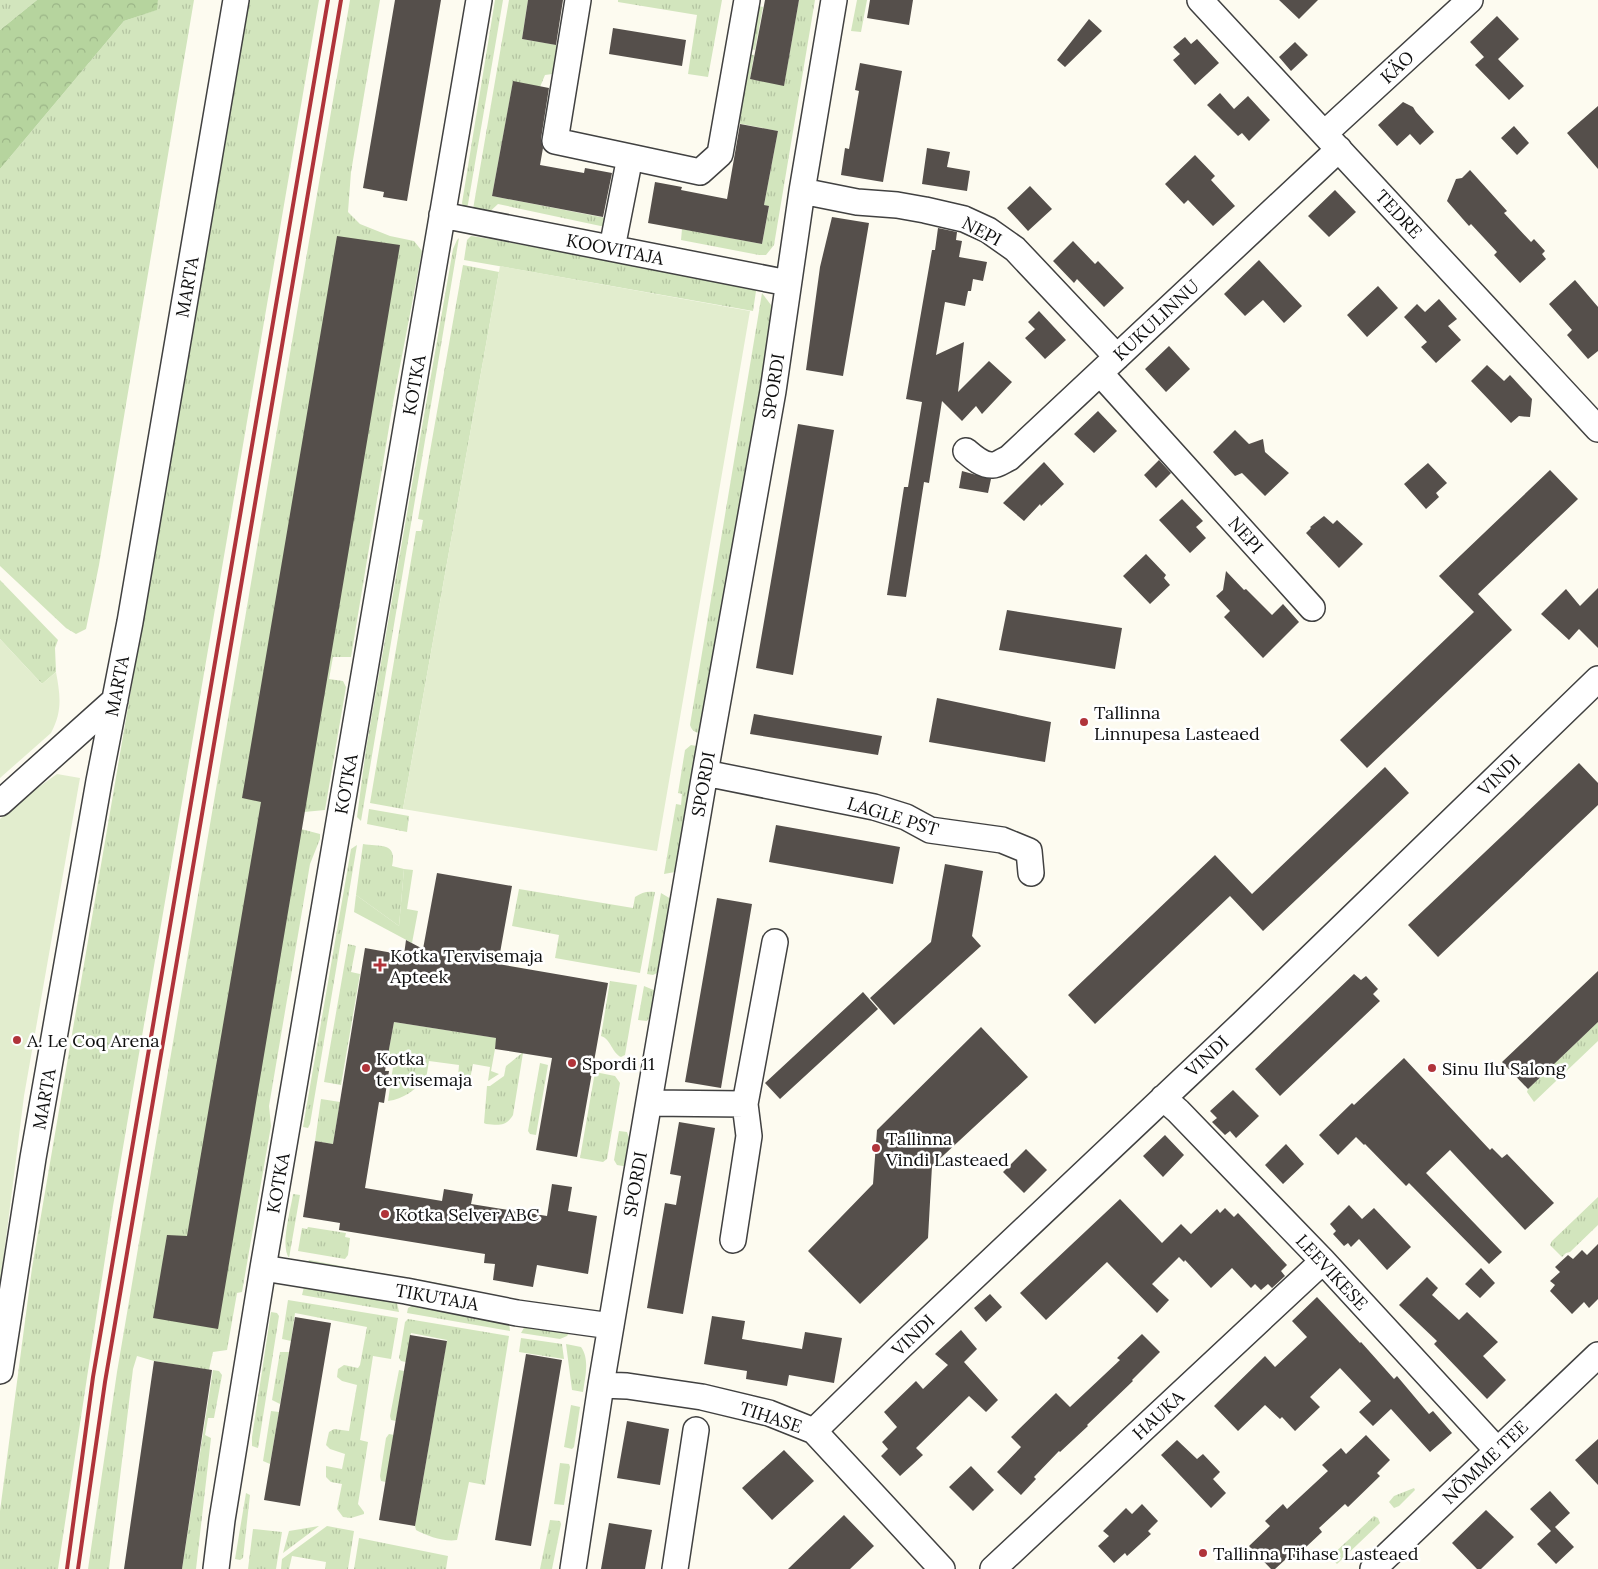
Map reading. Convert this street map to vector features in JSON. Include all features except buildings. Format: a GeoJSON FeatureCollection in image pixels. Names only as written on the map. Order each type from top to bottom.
{"type":"FeatureCollection","features":[{"type":"Feature","properties":{"kind":"street","name":"MARTA"},"geometry":{"type":"LineString","coordinates":[[0,1372],[33,1158],[130,622],[236,0]]}},
{"type":"Feature","properties":{"kind":"street","name":"KOTKA"},"geometry":{"type":"LineString","coordinates":[[216,1569],[222,1520],[263,1268],[479,0]]}},
{"type":"Feature","properties":{"kind":"street"},"geometry":{"type":"LineString","coordinates":[[578,0],[555,141],[700,172],[720,154],[747,0]]}},
{"type":"Feature","properties":{"kind":"street","name":"SPORDI"},"geometry":{"type":"LineString","coordinates":[[573,1569],[601,1385],[648,1103],[773,391],[802,191],[834,0]]}},
{"type":"Feature","properties":{"kind":"street","name":"TEDRE"},"geometry":{"type":"LineString","coordinates":[[1200,0],[1598,429]]}},
{"type":"Feature","properties":{"kind":"street","name":"KÄO"},"geometry":{"type":"LineString","coordinates":[[1332,141],[1470,0]]}},
{"type":"Feature","properties":{"kind":"street","name":"KUKULINNU"},"geometry":{"type":"LineString","coordinates":[[966,451],[983,462],[993,465],[1009,458],[1108,365],[1332,141]]}},
{"type":"Feature","properties":{"kind":"street"},"geometry":{"type":"LineString","coordinates":[[612,248],[630,157]]}},
{"type":"Feature","properties":{"kind":"street","name":"NEPI"},"geometry":{"type":"LineString","coordinates":[[802,191],[857,202],[897,205],[964,219],[988,230],[1015,249],[1108,365],[1312,608]]}},
{"type":"Feature","properties":{"kind":"street","name":"KOOVITAJA"},"geometry":{"type":"LineString","coordinates":[[442,215],[788,282]]}},
{"type":"Feature","properties":{"kind":"street","name":"VINDI"},"geometry":{"type":"LineString","coordinates":[[814,1431],[1598,679]]}},
{"type":"Feature","properties":{"kind":"street"},"geometry":{"type":"LineString","coordinates":[[0,803],[115,700]]}},
{"type":"Feature","properties":{"kind":"street","name":"LAGLE PST"},"geometry":{"type":"LineString","coordinates":[[705,774],[874,807],[906,817],[930,830],[1002,840],[1029,851],[1031,873]]}},
{"type":"Feature","properties":{"kind":"street"},"geometry":{"type":"LineString","coordinates":[[733,1240],[749,1136],[745,1104],[775,942]]}},
{"type":"Feature","properties":{"kind":"street","name":"LEEVIKESE"},"geometry":{"type":"LineString","coordinates":[[1163,1098],[1212,1145],[1323,1261],[1497,1450]]}},
{"type":"Feature","properties":{"kind":"street"},"geometry":{"type":"LineString","coordinates":[[648,1103],[745,1104]]}},
{"type":"Feature","properties":{"kind":"street","name":"HAUKA"},"geometry":{"type":"LineString","coordinates":[[993,1569],[1323,1261]]}},
{"type":"Feature","properties":{"kind":"street","name":"TIKUTAJA"},"geometry":{"type":"LineString","coordinates":[[263,1268],[406,1291],[517,1312],[611,1326]]}},
{"type":"Feature","properties":{"kind":"street","name":"NÕMME TEE"},"geometry":{"type":"LineString","coordinates":[[1373,1569],[1598,1355]]}},
{"type":"Feature","properties":{"kind":"street","name":"TIHASE"},"geometry":{"type":"LineString","coordinates":[[601,1385],[627,1386],[702,1397],[769,1412],[814,1431],[942,1569]]}},
{"type":"Feature","properties":{"kind":"street"},"geometry":{"type":"LineString","coordinates":[[675,1569],[696,1430]]}},
{"type":"Feature","properties":{"kind":"green space"},"geometry":{"type":"Polygon","coordinates":[[[0,0],[37,0],[0,30],[0,0]]]}},
{"type":"Feature","properties":{"kind":"green space"},"geometry":{"type":"Polygon","coordinates":[[[37,0],[158,0],[157,10],[124,21],[0,169],[0,30],[37,0]]]}},
{"type":"Feature","properties":{"kind":"green space"},"geometry":{"type":"Polygon","coordinates":[[[158,0],[194,0],[99,565],[86,629],[76,634],[66,628],[0,566],[0,169],[124,21],[156,10],[158,0]]]}},
{"type":"Feature","properties":{"kind":"green space"},"geometry":{"type":"Polygon","coordinates":[[[249,0],[319,0],[113,1206],[58,1569],[0,1569],[0,1511],[32,1268],[249,0]]]}},
{"type":"Feature","properties":{"kind":"green space"},"geometry":{"type":"Polygon","coordinates":[[[350,0],[380,0],[351,172],[348,212],[360,224],[390,236],[414,241],[422,251],[393,403],[351,657],[333,657],[329,679],[343,681],[346,687],[325,810],[304,812],[301,829],[320,834],[320,839],[310,864],[269,1106],[271,1126],[242,1292],[237,1293],[227,1350],[213,1352],[209,1370],[154,1361],[137,1356],[133,1369],[109,1569],[88,1569],[117,1372],[350,0]]]}},
{"type":"Feature","properties":{"kind":"green space"},"geometry":{"type":"Polygon","coordinates":[[[495,0],[503,0],[468,204],[465,212],[462,203],[495,0]]]}},
{"type":"Feature","properties":{"kind":"green space"},"geometry":{"type":"Polygon","coordinates":[[[509,0],[528,0],[522,39],[557,45],[561,22],[570,23],[560,73],[545,75],[540,87],[513,82],[492,196],[606,218],[610,228],[498,204],[484,217],[472,215],[509,0]]]}},
{"type":"Feature","properties":{"kind":"green space"},"geometry":{"type":"Polygon","coordinates":[[[618,0],[722,0],[708,77],[688,74],[697,15],[618,2],[618,0]]]}},
{"type":"Feature","properties":{"kind":"green space"},"geometry":{"type":"Polygon","coordinates":[[[799,0],[815,0],[774,245],[766,255],[759,255],[681,240],[682,229],[762,244],[769,207],[764,205],[778,131],[737,123],[746,54],[754,55],[750,79],[784,85],[799,0]]]}},
{"type":"Feature","properties":{"kind":"green space"},"geometry":{"type":"Polygon","coordinates":[[[857,0],[867,0],[861,32],[851,31],[857,0]]]}},
{"type":"Feature","properties":{"kind":"green space"},"geometry":{"type":"Polygon","coordinates":[[[754,5],[763,7],[755,50],[747,48],[754,5]]]}},
{"type":"Feature","properties":{"kind":"green space"},"geometry":{"type":"Polygon","coordinates":[[[471,236],[752,287],[756,291],[753,311],[464,260],[467,240],[471,236]]]}},
{"type":"Feature","properties":{"kind":"green space"},"geometry":{"type":"Polygon","coordinates":[[[459,238],[361,821],[357,817],[366,749],[453,249],[459,238]]]}},
{"type":"Feature","properties":{"kind":"green space"},"geometry":{"type":"Polygon","coordinates":[[[463,265],[499,272],[403,809],[370,803],[416,531],[421,531],[423,520],[418,519],[463,265]]]}},
{"type":"Feature","properties":{"kind":"green space"},"geometry":{"type":"Polygon","coordinates":[[[500,266],[750,311],[657,851],[403,809],[500,266]]]}},
{"type":"Feature","properties":{"kind":"green space"},"geometry":{"type":"Polygon","coordinates":[[[762,293],[771,305],[772,318],[704,734],[695,732],[690,725],[762,293]]]}},
{"type":"Feature","properties":{"kind":"green space"},"geometry":{"type":"Polygon","coordinates":[[[0,580],[58,640],[55,648],[56,672],[42,684],[0,639],[0,580]]]}},
{"type":"Feature","properties":{"kind":"green space"},"geometry":{"type":"Polygon","coordinates":[[[0,639],[42,684],[56,672],[60,702],[55,725],[51,733],[0,778],[0,639]]]}},
{"type":"Feature","properties":{"kind":"green space"},"geometry":{"type":"Polygon","coordinates":[[[691,745],[702,747],[679,869],[675,872],[664,874],[676,804],[681,805],[682,794],[678,793],[685,750],[691,745]]]}},
{"type":"Feature","properties":{"kind":"green space","name":"A. Le Coq Arena"},"geometry":{"type":"Polygon","coordinates":[[[57,774],[80,778],[24,1096],[0,1286],[0,819],[22,799],[57,774]]]}},
{"type":"Feature","properties":{"kind":"green space"},"geometry":{"type":"Polygon","coordinates":[[[369,809],[409,816],[407,832],[367,824],[369,809]]]}},
{"type":"Feature","properties":{"kind":"green space"},"geometry":{"type":"Polygon","coordinates":[[[363,844],[390,849],[393,858],[392,866],[404,869],[399,926],[356,895],[363,844]]]}},
{"type":"Feature","properties":{"kind":"green space"},"geometry":{"type":"Polygon","coordinates":[[[357,845],[308,1128],[303,1127],[351,849],[357,845]]]}},
{"type":"Feature","properties":{"kind":"green space"},"geometry":{"type":"Polygon","coordinates":[[[404,869],[413,870],[407,909],[418,911],[412,943],[354,912],[356,895],[399,926],[404,869]]]}},
{"type":"Feature","properties":{"kind":"green space"},"geometry":{"type":"Polygon","coordinates":[[[519,889],[633,908],[635,897],[645,892],[655,892],[640,973],[555,958],[559,935],[512,926],[519,889]]]}},
{"type":"Feature","properties":{"kind":"green space"},"geometry":{"type":"Polygon","coordinates":[[[661,893],[671,899],[661,971],[653,975],[647,974],[661,893]]]}},
{"type":"Feature","properties":{"kind":"green space"},"geometry":{"type":"Polygon","coordinates":[[[348,944],[356,946],[351,972],[360,974],[341,1085],[324,1082],[348,944]]]}},
{"type":"Feature","properties":{"kind":"green space"},"geometry":{"type":"Polygon","coordinates":[[[610,981],[637,985],[625,1055],[621,1057],[607,1040],[601,1036],[610,981]]]}},
{"type":"Feature","properties":{"kind":"green space"},"geometry":{"type":"Polygon","coordinates":[[[644,986],[656,991],[652,1014],[647,1021],[638,1020],[644,986]]]}},
{"type":"Feature","properties":{"kind":"green space"},"geometry":{"type":"Polygon","coordinates":[[[394,1022],[497,1038],[491,1071],[499,1074],[488,1081],[490,1067],[473,1064],[470,1079],[458,1077],[459,1065],[429,1061],[426,1079],[404,1096],[388,1101],[393,1067],[386,1065],[394,1022]]]}},
{"type":"Feature","properties":{"kind":"green space"},"geometry":{"type":"Polygon","coordinates":[[[1598,1022],[1598,1041],[1534,1102],[1527,1092],[1528,1089],[1598,1022]]]}},
{"type":"Feature","properties":{"kind":"green space"},"geometry":{"type":"Polygon","coordinates":[[[522,1053],[513,1115],[508,1122],[498,1125],[484,1123],[487,1086],[490,1086],[504,1076],[506,1066],[522,1053]]]}},
{"type":"Feature","properties":{"kind":"green space"},"geometry":{"type":"Polygon","coordinates":[[[540,1063],[548,1065],[536,1135],[530,1134],[528,1131],[540,1063]]]}},
{"type":"Feature","properties":{"kind":"green space"},"geometry":{"type":"Polygon","coordinates":[[[595,1072],[615,1076],[620,1083],[607,1159],[603,1162],[580,1158],[595,1072]]]}},
{"type":"Feature","properties":{"kind":"green space"},"geometry":{"type":"Polygon","coordinates":[[[321,1099],[340,1102],[333,1144],[315,1141],[321,1099]]]}},
{"type":"Feature","properties":{"kind":"green space"},"geometry":{"type":"Polygon","coordinates":[[[619,1131],[627,1132],[631,1144],[629,1167],[617,1165],[614,1160],[619,1131]]]}},
{"type":"Feature","properties":{"kind":"green space"},"geometry":{"type":"Polygon","coordinates":[[[293,1194],[300,1195],[289,1258],[286,1236],[293,1194]]]}},
{"type":"Feature","properties":{"kind":"green space"},"geometry":{"type":"Polygon","coordinates":[[[1598,1197],[1598,1225],[1570,1252],[1562,1257],[1550,1245],[1552,1241],[1598,1197]]]}},
{"type":"Feature","properties":{"kind":"green space"},"geometry":{"type":"Polygon","coordinates":[[[308,1227],[346,1233],[345,1237],[350,1238],[348,1255],[345,1259],[298,1251],[302,1228],[307,1229],[308,1227]]]}},
{"type":"Feature","properties":{"kind":"green space"},"geometry":{"type":"Polygon","coordinates":[[[309,1260],[362,1270],[355,1273],[306,1266],[309,1260]]]}},
{"type":"Feature","properties":{"kind":"green space"},"geometry":{"type":"Polygon","coordinates":[[[380,1273],[455,1286],[450,1289],[381,1275],[380,1273]]]}},
{"type":"Feature","properties":{"kind":"green space"},"geometry":{"type":"Polygon","coordinates":[[[304,1287],[393,1301],[397,1303],[399,1312],[302,1295],[304,1287]]]}},
{"type":"Feature","properties":{"kind":"green space"},"geometry":{"type":"Polygon","coordinates":[[[288,1300],[398,1318],[391,1359],[373,1356],[360,1440],[368,1442],[358,1504],[364,1514],[351,1518],[343,1517],[337,1509],[342,1484],[331,1482],[326,1477],[326,1466],[342,1469],[345,1454],[330,1449],[326,1445],[329,1432],[334,1429],[349,1431],[357,1385],[342,1381],[337,1377],[338,1369],[344,1365],[358,1368],[367,1327],[295,1313],[291,1341],[282,1339],[288,1300]]]}},
{"type":"Feature","properties":{"kind":"green space"},"geometry":{"type":"Polygon","coordinates":[[[413,1305],[509,1322],[510,1331],[407,1313],[408,1308],[413,1305]]]}},
{"type":"Feature","properties":{"kind":"green space"},"geometry":{"type":"Polygon","coordinates":[[[271,1312],[277,1313],[279,1316],[258,1448],[252,1446],[252,1437],[271,1312]]]}},
{"type":"Feature","properties":{"kind":"green space"},"geometry":{"type":"Polygon","coordinates":[[[408,1319],[509,1336],[485,1485],[469,1482],[457,1540],[430,1536],[416,1530],[415,1526],[447,1340],[411,1333],[406,1362],[401,1361],[399,1358],[405,1322],[408,1319]]]}},
{"type":"Feature","properties":{"kind":"green space"},"geometry":{"type":"Polygon","coordinates":[[[525,1326],[570,1332],[567,1336],[560,1339],[521,1333],[525,1326]]]}},
{"type":"Feature","properties":{"kind":"green space"},"geometry":{"type":"Polygon","coordinates":[[[521,1338],[562,1344],[564,1359],[519,1352],[521,1338]]]}},
{"type":"Feature","properties":{"kind":"green space"},"geometry":{"type":"Polygon","coordinates":[[[566,1344],[581,1347],[584,1352],[586,1369],[583,1392],[572,1390],[566,1344]]]}},
{"type":"Feature","properties":{"kind":"green space"},"geometry":{"type":"Polygon","coordinates":[[[280,1352],[289,1352],[280,1404],[272,1400],[280,1352]]]}},
{"type":"Feature","properties":{"kind":"green space"},"geometry":{"type":"Polygon","coordinates":[[[213,1370],[219,1371],[222,1375],[214,1418],[208,1418],[205,1435],[211,1438],[196,1569],[182,1569],[213,1370]]]}},
{"type":"Feature","properties":{"kind":"green space"},"geometry":{"type":"Polygon","coordinates":[[[399,1370],[404,1371],[396,1421],[391,1420],[390,1416],[399,1370]]]}},
{"type":"Feature","properties":{"kind":"green space"},"geometry":{"type":"Polygon","coordinates":[[[571,1405],[580,1407],[574,1447],[572,1449],[564,1447],[571,1405]]]}},
{"type":"Feature","properties":{"kind":"green space"},"geometry":{"type":"Polygon","coordinates":[[[271,1411],[279,1412],[270,1464],[263,1461],[271,1411]]]}},
{"type":"Feature","properties":{"kind":"green space"},"geometry":{"type":"Polygon","coordinates":[[[389,1434],[394,1435],[386,1482],[381,1481],[380,1476],[386,1438],[389,1434]]]}},
{"type":"Feature","properties":{"kind":"green space"},"geometry":{"type":"Polygon","coordinates":[[[560,1463],[569,1464],[570,1467],[564,1505],[554,1504],[560,1463]]]}},
{"type":"Feature","properties":{"kind":"green space"},"geometry":{"type":"Polygon","coordinates":[[[1414,1488],[1415,1490],[1399,1506],[1394,1508],[1389,1502],[1394,1496],[1414,1488]]]}},
{"type":"Feature","properties":{"kind":"green space"},"geometry":{"type":"Polygon","coordinates":[[[246,1493],[250,1495],[243,1558],[240,1560],[235,1559],[246,1493]]]}},
{"type":"Feature","properties":{"kind":"green space"},"geometry":{"type":"Polygon","coordinates":[[[1374,1516],[1378,1518],[1380,1523],[1337,1564],[1330,1557],[1374,1516]]]}},
{"type":"Feature","properties":{"kind":"green space"},"geometry":{"type":"Polygon","coordinates":[[[550,1520],[560,1521],[561,1524],[552,1569],[540,1569],[550,1520]]]}},
{"type":"Feature","properties":{"kind":"green space"},"geometry":{"type":"Polygon","coordinates":[[[319,1526],[283,1553],[289,1531],[319,1526]]]}},
{"type":"Feature","properties":{"kind":"green space"},"geometry":{"type":"Polygon","coordinates":[[[327,1526],[354,1531],[348,1569],[325,1569],[326,1562],[292,1556],[289,1569],[281,1569],[282,1559],[327,1526]]]}},
{"type":"Feature","properties":{"kind":"green space"},"geometry":{"type":"Polygon","coordinates":[[[253,1529],[282,1532],[276,1569],[248,1569],[253,1529]]]}},
{"type":"Feature","properties":{"kind":"green space"},"geometry":{"type":"Polygon","coordinates":[[[359,1538],[448,1556],[446,1569],[354,1569],[359,1538]]]}},
{"type":"Feature","properties":{"kind":"railway"},"geometry":{"type":"LineString","coordinates":[[67,1569],[93,1377],[328,0]]}},
{"type":"Feature","properties":{"kind":"railway"},"geometry":{"type":"LineString","coordinates":[[78,1569],[105,1382],[341,0]]}},
{"type":"Feature","properties":{"kind":"place","name":"Tallinna Linnupesa Lasteaed"},"geometry":{"type":"Point","coordinates":[1084,722]}},
{"type":"Feature","properties":{"kind":"place","name":"Kotka Tervisemaja Apteek"},"geometry":{"type":"Point","coordinates":[380,965]}},
{"type":"Feature","properties":{"kind":"place","name":"A. Le Coq Arena"},"geometry":{"type":"Point","coordinates":[17,1040]}},
{"type":"Feature","properties":{"kind":"place","name":"Spordi 11"},"geometry":{"type":"Point","coordinates":[572,1063]}},
{"type":"Feature","properties":{"kind":"place","name":"Kotka tervisemaja"},"geometry":{"type":"Point","coordinates":[366,1068]}},
{"type":"Feature","properties":{"kind":"place","name":"Sinu Ilu Salong"},"geometry":{"type":"Point","coordinates":[1432,1068]}},
{"type":"Feature","properties":{"kind":"place","name":"Tallinna Vindi Lasteaed"},"geometry":{"type":"Point","coordinates":[876,1148]}},
{"type":"Feature","properties":{"kind":"place","name":"Kotka Selver ABC"},"geometry":{"type":"Point","coordinates":[385,1214]}},
{"type":"Feature","properties":{"kind":"place","name":"Tallinna Tihase Lasteaed"},"geometry":{"type":"Point","coordinates":[1203,1553]}}]}
